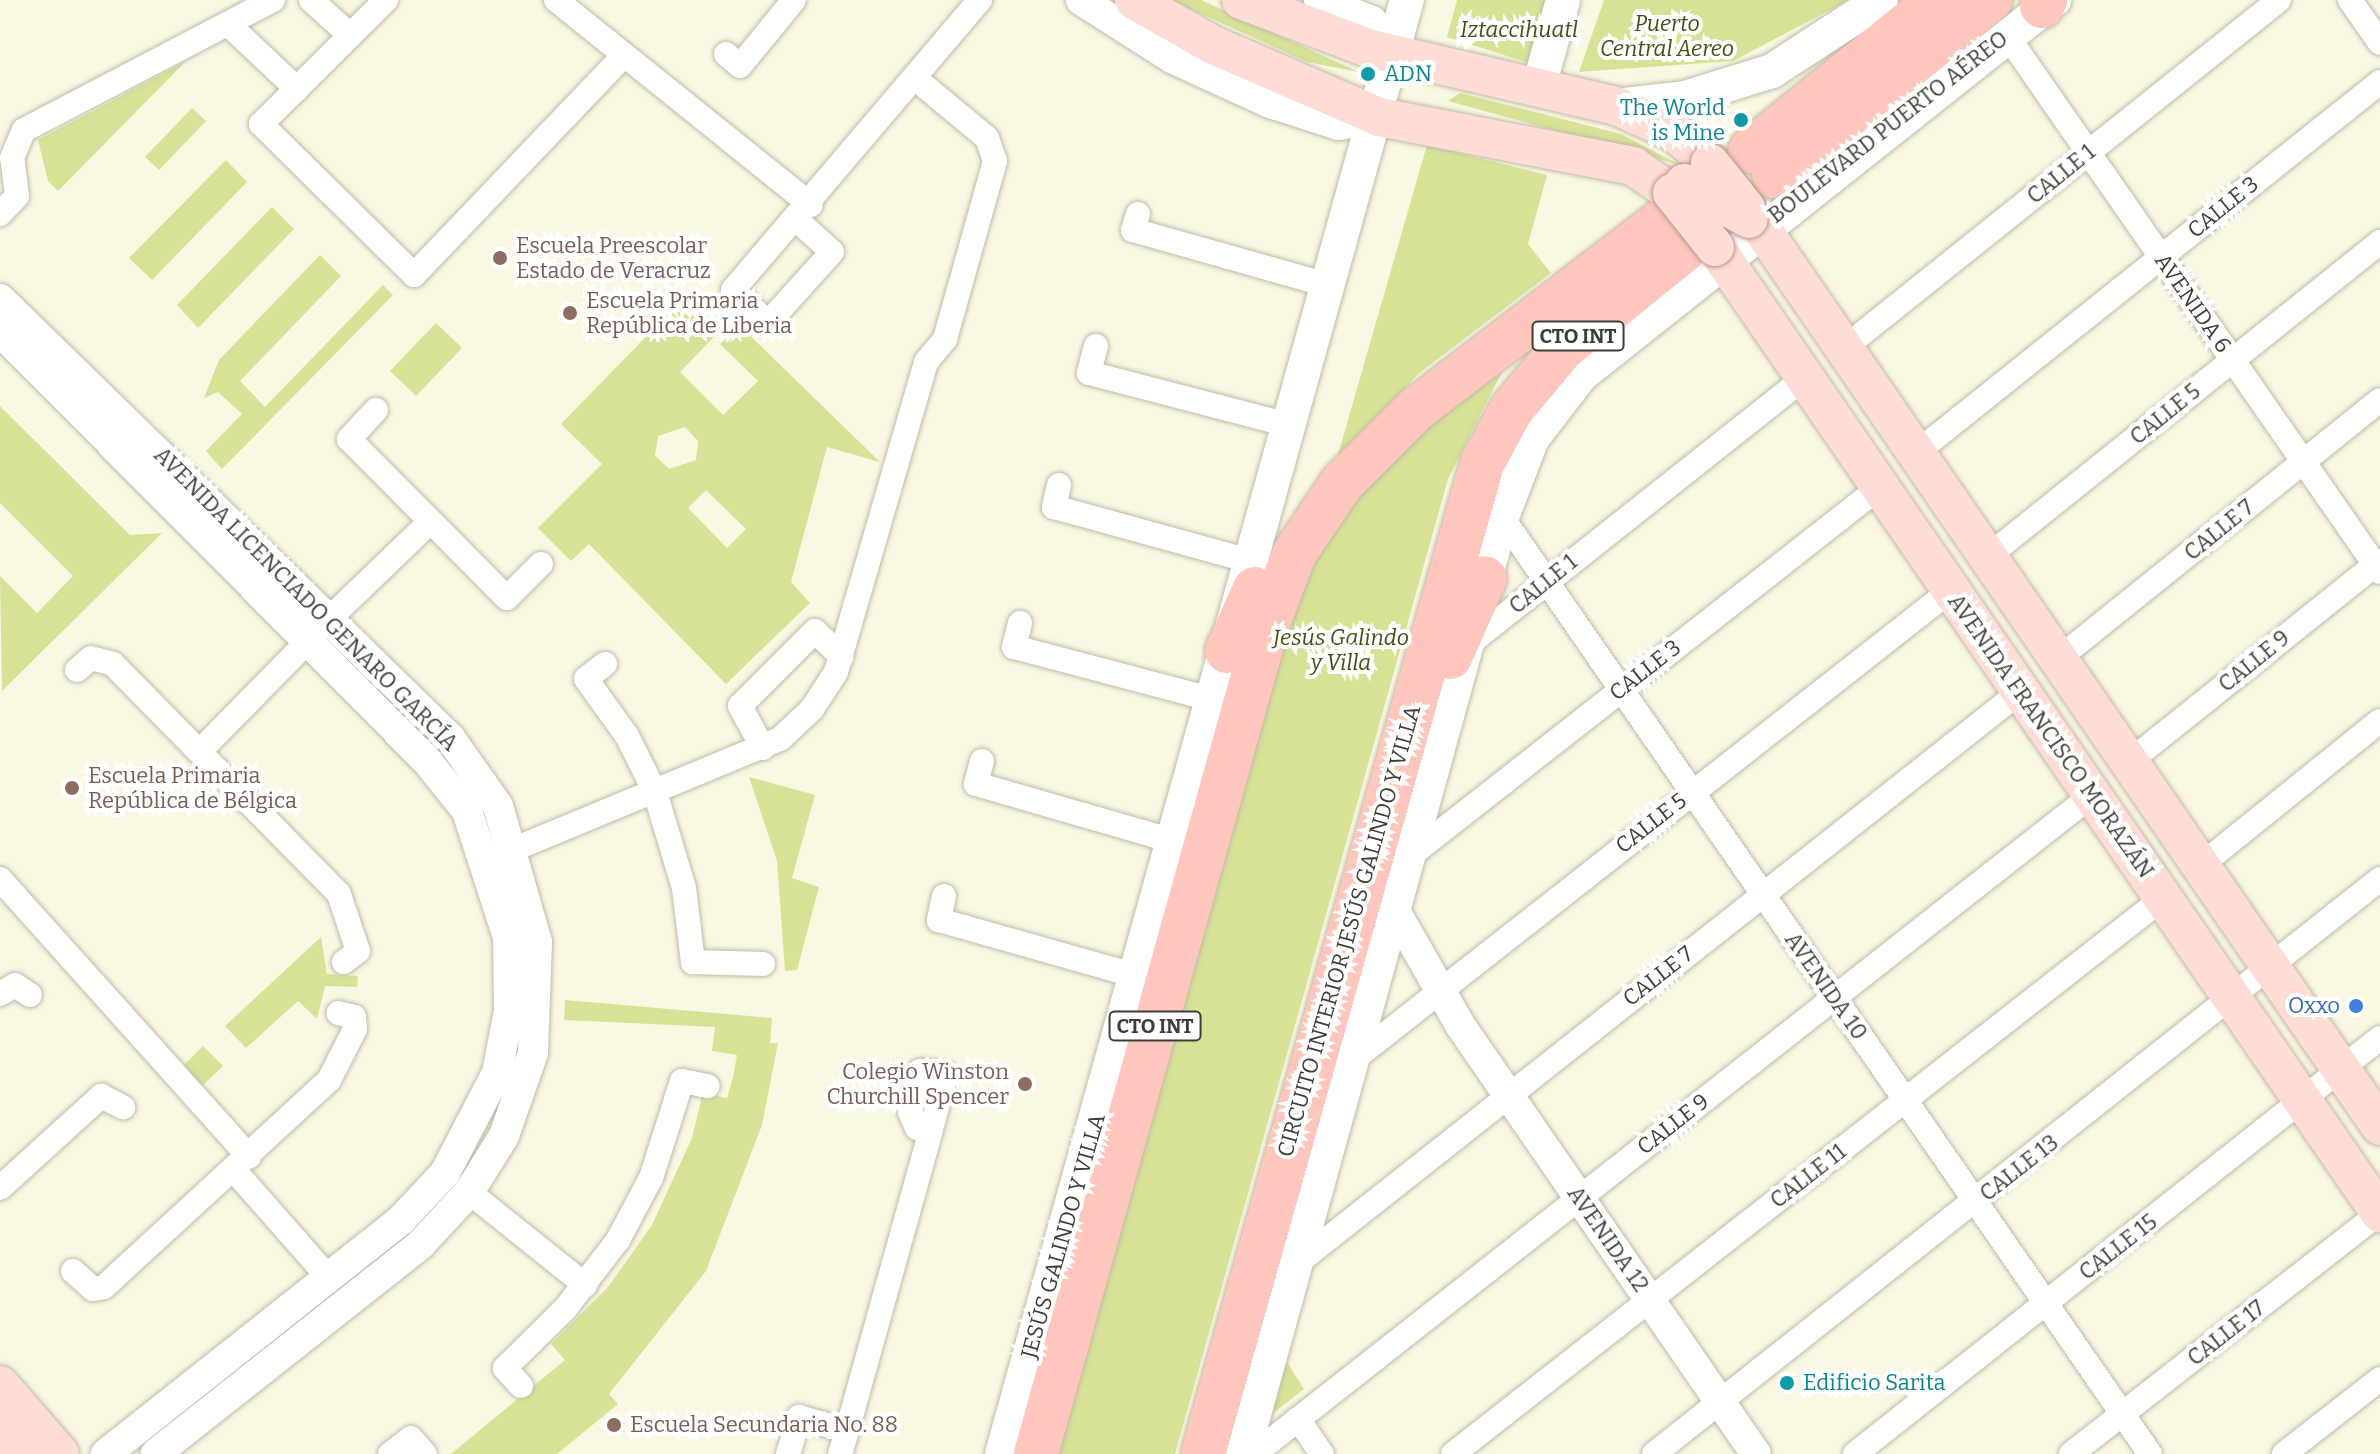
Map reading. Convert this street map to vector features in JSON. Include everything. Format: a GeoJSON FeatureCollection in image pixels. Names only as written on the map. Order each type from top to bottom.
{"type":"FeatureCollection","features":[{"type":"Feature","properties":{"kind":"highway","name":"CTO INT"},"geometry":{"type":"LineString","coordinates":[[1708,205],[1938,0]]}},
{"type":"Feature","properties":{"kind":"highway","name":"CTO INT"},"geometry":{"type":"LineString","coordinates":[[1036,1454],[1267,626],[1294,554],[1342,483],[1415,410],[1708,205],[1998,17]]}},
{"type":"Feature","properties":{"kind":"highway","name":"CIRCUITO INTERIOR JESÚS GALINDO Y VILLA"},"geometry":{"type":"LineString","coordinates":[[1203,1454],[1402,742],[1493,441],[1563,348],[1708,205]]}},
{"type":"Feature","properties":{"kind":"highway"},"geometry":{"type":"LineString","coordinates":[[1227,651],[1275,554],[1342,483]]}},
{"type":"Feature","properties":{"kind":"highway"},"geometry":{"type":"LineString","coordinates":[[1402,742],[1441,683],[1485,578]]}},
{"type":"Feature","properties":{"kind":"main road"},"geometry":{"type":"LineString","coordinates":[[1134,0],[1213,45],[1379,117],[1633,166],[1708,205],[1754,221],[2380,1126]]}},
{"type":"Feature","properties":{"kind":"main road"},"geometry":{"type":"LineString","coordinates":[[1241,0],[1392,54],[1616,106],[1674,132],[1708,205]]}},
{"type":"Feature","properties":{"kind":"main road","name":"JESÚS GALINDO Y VILLA"},"geometry":{"type":"LineString","coordinates":[[1002,1454],[1379,117],[1407,0]]}},
{"type":"Feature","properties":{"kind":"main road"},"geometry":{"type":"LineString","coordinates":[[1539,86],[1563,0]]}},
{"type":"Feature","properties":{"kind":"main road"},"geometry":{"type":"LineString","coordinates":[[1616,106],[1685,98],[1772,71],[1881,0]]}},
{"type":"Feature","properties":{"kind":"main road","name":"BOULEVARD PUERTO AÉREO"},"geometry":{"type":"LineString","coordinates":[[1754,221],[1998,17],[2047,2]]}},
{"type":"Feature","properties":{"kind":"main road","name":"CTO INT"},"geometry":{"type":"LineString","coordinates":[[1243,1454],[1470,643],[1502,517],[1532,439],[1708,205],[1754,221]]}},
{"type":"Feature","properties":{"kind":"main road","name":"AVENIDA FRANCISCO MORAZÁN"},"geometry":{"type":"LineString","coordinates":[[1708,205],[1804,378],[2380,1213]]}},
{"type":"Feature","properties":{"kind":"main road"},"geometry":{"type":"LineString","coordinates":[[0,1385],[60,1454]]}},
{"type":"Feature","properties":{"kind":"main road"},"geometry":{"type":"LineString","coordinates":[[0,1428],[22,1454]]}},
{"type":"Feature","properties":{"kind":"street"},"geometry":{"type":"LineString","coordinates":[[0,214],[17,196],[12,158],[24,130],[273,0]]}},
{"type":"Feature","properties":{"kind":"street"},"geometry":{"type":"LineString","coordinates":[[311,0],[350,35]]}},
{"type":"Feature","properties":{"kind":"street"},"geometry":{"type":"LineString","coordinates":[[386,0],[261,124],[414,275],[624,55]]}},
{"type":"Feature","properties":{"kind":"street"},"geometry":{"type":"LineString","coordinates":[[556,0],[804,212],[980,0]]}},
{"type":"Feature","properties":{"kind":"street"},"geometry":{"type":"LineString","coordinates":[[726,54],[740,66],[794,0]]}},
{"type":"Feature","properties":{"kind":"street"},"geometry":{"type":"LineString","coordinates":[[1081,0],[1172,58],[1270,103],[1339,125],[1379,117]]}},
{"type":"Feature","properties":{"kind":"street"},"geometry":{"type":"LineString","coordinates":[[1319,0],[1372,21],[1392,54]]}},
{"type":"Feature","properties":{"kind":"street","name":"CALLE 1"},"geometry":{"type":"LineString","coordinates":[[1844,348],[2279,0]]}},
{"type":"Feature","properties":{"kind":"street"},"geometry":{"type":"LineString","coordinates":[[2350,0],[2380,43]]}},
{"type":"Feature","properties":{"kind":"street","name":"AVENIDA 6"},"geometry":{"type":"LineString","coordinates":[[1998,17],[2088,152],[2378,566]]}},
{"type":"Feature","properties":{"kind":"street"},"geometry":{"type":"LineString","coordinates":[[228,24],[297,89]]}},
{"type":"Feature","properties":{"kind":"street"},"geometry":{"type":"LineString","coordinates":[[512,850],[763,748],[804,719],[842,657],[926,362],[945,339],[995,149],[916,79]]}},
{"type":"Feature","properties":{"kind":"street","name":"CALLE 3"},"geometry":{"type":"LineString","coordinates":[[1916,453],[2380,82]]}},
{"type":"Feature","properties":{"kind":"street"},"geometry":{"type":"LineString","coordinates":[[1138,214],[1133,230],[1331,286]]}},
{"type":"Feature","properties":{"kind":"street","name":"CALLE 5"},"geometry":{"type":"LineString","coordinates":[[1987,557],[2380,242]]}},
{"type":"Feature","properties":{"kind":"street","name":"AVENIDA LICENCIADO GENARO GARCÍA"},"geometry":{"type":"LineString","coordinates":[[0,299],[318,630],[467,811],[499,893],[508,937],[509,1011],[477,1122],[445,1173],[401,1220],[106,1454]]}},
{"type":"Feature","properties":{"kind":"street","name":"AVENIDA LICENCIADO GENARO GARCÍA"},"geometry":{"type":"LineString","coordinates":[[0,331],[240,552]]}},
{"type":"Feature","properties":{"kind":"street"},"geometry":{"type":"LineString","coordinates":[[1096,346],[1089,373],[1292,426]]}},
{"type":"Feature","properties":{"kind":"street","name":"CALLE 1"},"geometry":{"type":"LineString","coordinates":[[1470,643],[1804,378]]}},
{"type":"Feature","properties":{"kind":"street","name":"CALLE 7"},"geometry":{"type":"LineString","coordinates":[[2058,659],[2380,400]]}},
{"type":"Feature","properties":{"kind":"street"},"geometry":{"type":"LineString","coordinates":[[376,410],[349,439],[507,598],[541,564]]}},
{"type":"Feature","properties":{"kind":"street"},"geometry":{"type":"LineString","coordinates":[[1059,485],[1054,507],[1254,562]]}},
{"type":"Feature","properties":{"kind":"street","name":"CALLE 3"},"geometry":{"type":"LineString","coordinates":[[1411,855],[1880,487]]}},
{"type":"Feature","properties":{"kind":"street","name":"AVENIDA 10"},"geometry":{"type":"LineString","coordinates":[[1502,517],[2150,1454]]}},
{"type":"Feature","properties":{"kind":"street"},"geometry":{"type":"LineString","coordinates":[[200,751],[318,630],[430,522]]}},
{"type":"Feature","properties":{"kind":"street","name":"CALLE 9"},"geometry":{"type":"LineString","coordinates":[[2129,762],[2378,566]]}},
{"type":"Feature","properties":{"kind":"street","name":"CALLE 5"},"geometry":{"type":"LineString","coordinates":[[1354,1059],[1435,990],[1951,590]]}},
{"type":"Feature","properties":{"kind":"street"},"geometry":{"type":"LineString","coordinates":[[1020,623],[1014,647],[1215,700]]}},
{"type":"Feature","properties":{"kind":"street","name":"AVENIDA LICENCIADO GENARO GARCÍA"},"geometry":{"type":"LineString","coordinates":[[155,1454],[420,1245],[469,1192],[520,1097],[539,1015],[537,942],[498,806],[450,738],[318,630]]}},
{"type":"Feature","properties":{"kind":"street"},"geometry":{"type":"LineString","coordinates":[[763,748],[740,706],[815,631],[842,657]]}},
{"type":"Feature","properties":{"kind":"street"},"geometry":{"type":"LineString","coordinates":[[77,670],[91,658],[113,664],[339,894],[358,951],[344,962]]}},
{"type":"Feature","properties":{"kind":"street"},"geometry":{"type":"LineString","coordinates":[[605,664],[586,679],[627,736],[655,792],[684,888],[693,962],[763,964]]}},
{"type":"Feature","properties":{"kind":"street","name":"CALLE 7"},"geometry":{"type":"LineString","coordinates":[[1296,1264],[1507,1094],[2021,691]]}},
{"type":"Feature","properties":{"kind":"street"},"geometry":{"type":"LineString","coordinates":[[2200,866],[2380,721]]}},
{"type":"Feature","properties":{"kind":"street"},"geometry":{"type":"LineString","coordinates":[[427,761],[450,738]]}},
{"type":"Feature","properties":{"kind":"street"},"geometry":{"type":"LineString","coordinates":[[982,761],[976,784],[1174,841]]}},
{"type":"Feature","properties":{"kind":"street","name":"CALLE 9"},"geometry":{"type":"LineString","coordinates":[[1254,1454],[2092,795]]}},
{"type":"Feature","properties":{"kind":"street"},"geometry":{"type":"LineString","coordinates":[[0,879],[242,1164],[329,1278]]}},
{"type":"Feature","properties":{"kind":"street","name":"CALLE 13"},"geometry":{"type":"LineString","coordinates":[[1654,1454],[2233,1000],[2380,879]]}},
{"type":"Feature","properties":{"kind":"street"},"geometry":{"type":"LineString","coordinates":[[944,896],[939,920],[1137,976]]}},
{"type":"Feature","properties":{"kind":"street","name":"CALLE 11"},"geometry":{"type":"LineString","coordinates":[[1453,1454],[2163,898]]}},
{"type":"Feature","properties":{"kind":"street","name":"AVENIDA 12"},"geometry":{"type":"LineString","coordinates":[[1392,922],[1435,990],[1756,1454]]}},
{"type":"Feature","properties":{"kind":"street"},"geometry":{"type":"LineString","coordinates":[[0,994],[15,985],[30,995]]}},
{"type":"Feature","properties":{"kind":"street"},"geometry":{"type":"LineString","coordinates":[[509,1011],[539,1015]]}},
{"type":"Feature","properties":{"kind":"street"},"geometry":{"type":"LineString","coordinates":[[73,1271],[93,1289],[104,1287],[242,1164],[340,1067],[355,1021],[338,1013]]}},
{"type":"Feature","properties":{"kind":"street","name":"CALLE 15"},"geometry":{"type":"LineString","coordinates":[[1855,1454],[2380,1038]]}},
{"type":"Feature","properties":{"kind":"street"},"geometry":{"type":"LineString","coordinates":[[521,1386],[505,1368],[585,1285],[651,1178],[682,1081],[708,1086]]}},
{"type":"Feature","properties":{"kind":"street"},"geometry":{"type":"LineString","coordinates":[[0,1188],[101,1096],[123,1107]]}},
{"type":"Feature","properties":{"kind":"street"},"geometry":{"type":"LineString","coordinates":[[788,1454],[799,1417],[844,1442],[930,1133]]}},
{"type":"Feature","properties":{"kind":"street"},"geometry":{"type":"LineString","coordinates":[[469,1192],[585,1285]]}},
{"type":"Feature","properties":{"kind":"street","name":"CALLE 17"},"geometry":{"type":"LineString","coordinates":[[2071,1454],[2380,1213]]}},
{"type":"Feature","properties":{"kind":"street"},"geometry":{"type":"LineString","coordinates":[[401,1220],[420,1245]]}},
{"type":"Feature","properties":{"kind":"street"},"geometry":{"type":"LineString","coordinates":[[2284,1454],[2380,1379]]}},
{"type":"Feature","properties":{"kind":"street"},"geometry":{"type":"LineString","coordinates":[[1298,1419],[1322,1454]]}},
{"type":"Feature","properties":{"kind":"street"},"geometry":{"type":"LineString","coordinates":[[390,1454],[411,1438],[425,1454]]}},
{"type":"Feature","properties":{"kind":"green space"},"geometry":{"type":"Polygon","coordinates":[[[1171,0],[1201,0],[1359,72],[1307,62],[1171,0]]]}},
{"type":"Feature","properties":{"kind":"green space","name":"Iztaccihuatl"},"geometry":{"type":"Polygon","coordinates":[[[1457,0],[1558,0],[1539,66],[1447,37],[1457,0]]]}},
{"type":"Feature","properties":{"kind":"green space","name":"Puerto Central Aereo"},"geometry":{"type":"Polygon","coordinates":[[[1604,0],[1849,0],[1733,61],[1579,72],[1604,0]]]}},
{"type":"Feature","properties":{"kind":"green space"},"geometry":{"type":"Polygon","coordinates":[[[185,62],[58,191],[48,181],[38,140],[185,62]]]}},
{"type":"Feature","properties":{"kind":"green space"},"geometry":{"type":"Polygon","coordinates":[[[1460,93],[1621,134],[1680,165],[1448,101],[1460,93]]]}},
{"type":"Feature","properties":{"kind":"green space"},"geometry":{"type":"Polygon","coordinates":[[[192,108],[206,121],[159,170],[145,157],[192,108]]]}},
{"type":"Feature","properties":{"kind":"green space"},"geometry":{"type":"Polygon","coordinates":[[[1427,145],[1547,175],[1528,244],[1551,273],[1418,374],[1335,465],[1427,145]]]}},
{"type":"Feature","properties":{"kind":"green space"},"geometry":{"type":"Polygon","coordinates":[[[226,160],[247,182],[152,280],[129,258],[226,160]]]}},
{"type":"Feature","properties":{"kind":"green space"},"geometry":{"type":"Polygon","coordinates":[[[272,207],[294,229],[198,328],[177,305],[272,207]]]}},
{"type":"Feature","properties":{"kind":"green space"},"geometry":{"type":"Polygon","coordinates":[[[320,255],[341,276],[240,381],[265,407],[383,285],[393,295],[222,469],[206,451],[242,414],[218,392],[204,398],[219,360],[320,255]]]}},
{"type":"Feature","properties":{"kind":"green space"},"geometry":{"type":"Polygon","coordinates":[[[679,303],[714,337],[680,372],[723,415],[758,381],[720,344],[739,325],[880,462],[827,447],[791,582],[810,603],[726,684],[589,544],[571,561],[538,528],[602,464],[561,424],[679,303]],[[685,427],[658,436],[655,456],[669,469],[696,460],[698,441],[685,427]],[[706,490],[688,508],[727,548],[746,529],[706,490]]]}},
{"type":"Feature","properties":{"kind":"green space"},"geometry":{"type":"Polygon","coordinates":[[[436,323],[462,348],[416,396],[390,371],[436,323]]]}},
{"type":"Feature","properties":{"kind":"green space","name":"Jesús Galindo y Villa"},"geometry":{"type":"Polygon","coordinates":[[[1511,354],[1448,479],[1175,1454],[1057,1454],[1295,604],[1312,562],[1378,467],[1511,354]]]}},
{"type":"Feature","properties":{"kind":"green space"},"geometry":{"type":"Polygon","coordinates":[[[0,406],[130,535],[162,533],[2,691],[0,576],[37,613],[73,576],[0,503],[0,406]]]}},
{"type":"Feature","properties":{"kind":"green space"},"geometry":{"type":"Polygon","coordinates":[[[749,777],[815,795],[792,878],[819,887],[797,970],[785,971],[777,861],[749,777]]]}},
{"type":"Feature","properties":{"kind":"green space"},"geometry":{"type":"Polygon","coordinates":[[[321,937],[327,974],[358,976],[357,987],[325,986],[317,1019],[298,1001],[246,1048],[225,1026],[321,937]]]}},
{"type":"Feature","properties":{"kind":"green space"},"geometry":{"type":"Polygon","coordinates":[[[565,1000],[772,1018],[770,1043],[778,1043],[762,1125],[706,1271],[609,1394],[618,1404],[557,1454],[451,1454],[565,1360],[551,1344],[608,1287],[652,1225],[692,1138],[703,1093],[727,1098],[733,1077],[737,1055],[712,1051],[715,1027],[564,1020],[565,1000]]]}},
{"type":"Feature","properties":{"kind":"green space"},"geometry":{"type":"Polygon","coordinates":[[[203,1046],[223,1066],[199,1089],[180,1069],[203,1046]]]}},
{"type":"Feature","properties":{"kind":"green space"},"geometry":{"type":"Polygon","coordinates":[[[1285,1359],[1304,1389],[1266,1419],[1285,1359]]]}},
{"type":"Feature","properties":{"kind":"place","name":"ADN"},"geometry":{"type":"Point","coordinates":[1368,74]}},
{"type":"Feature","properties":{"kind":"place","name":"The World is Mine"},"geometry":{"type":"Point","coordinates":[1741,120]}},
{"type":"Feature","properties":{"kind":"place","name":"Escuela Preescolar Estado de Veracruz"},"geometry":{"type":"Point","coordinates":[500,258]}},
{"type":"Feature","properties":{"kind":"place","name":"Escuela Primaria República de Liberia"},"geometry":{"type":"Point","coordinates":[570,313]}},
{"type":"Feature","properties":{"kind":"place","name":"Escuela Primaria República de Bélgica"},"geometry":{"type":"Point","coordinates":[72,788]}},
{"type":"Feature","properties":{"kind":"place","name":"Oxxo"},"geometry":{"type":"Point","coordinates":[2356,1006]}},
{"type":"Feature","properties":{"kind":"place","name":"Colegio Winston Churchill Spencer"},"geometry":{"type":"Point","coordinates":[1025,1084]}},
{"type":"Feature","properties":{"kind":"place","name":"Edificio Sarita"},"geometry":{"type":"Point","coordinates":[1787,1383]}},
{"type":"Feature","properties":{"kind":"place","name":"Escuela Secundaria No. 88"},"geometry":{"type":"Point","coordinates":[614,1425]}}]}
